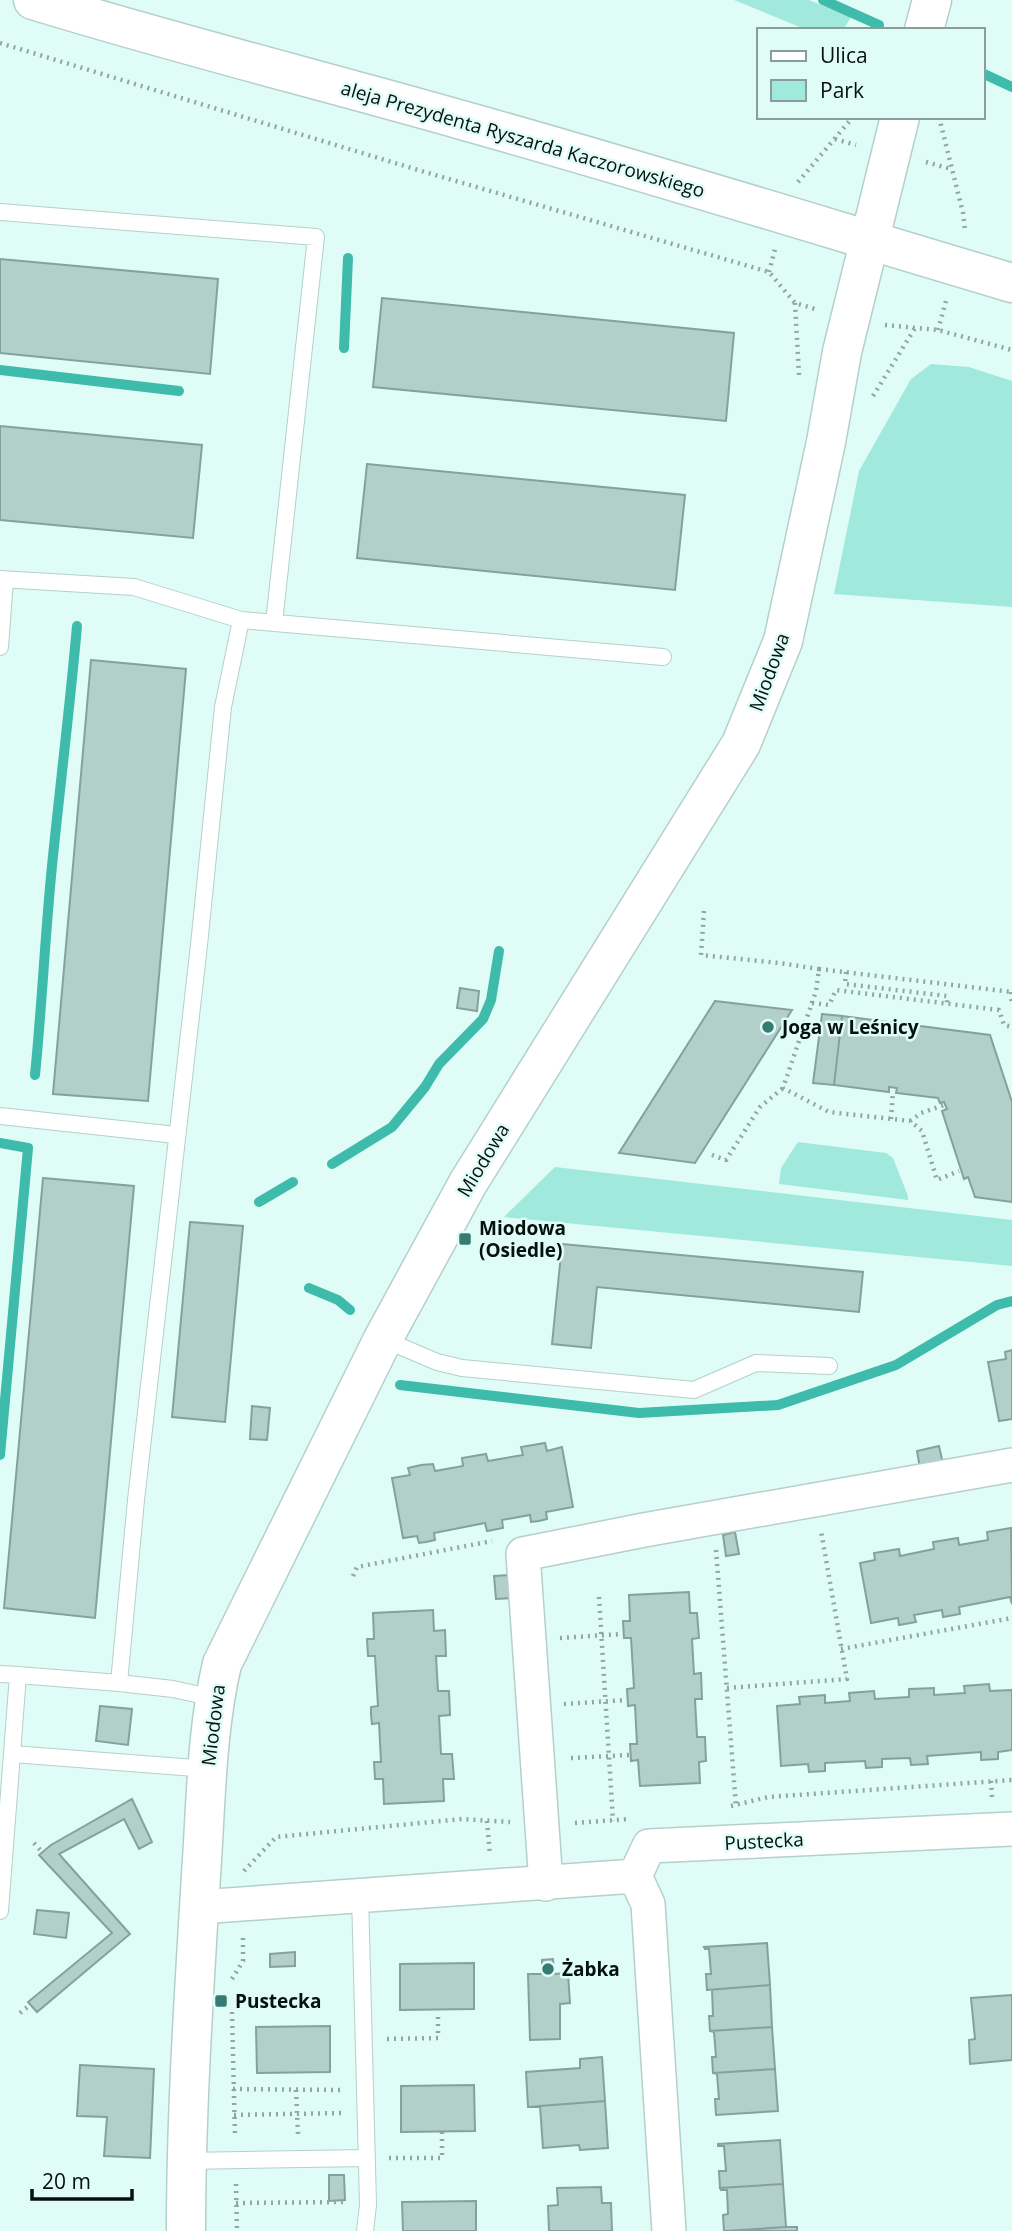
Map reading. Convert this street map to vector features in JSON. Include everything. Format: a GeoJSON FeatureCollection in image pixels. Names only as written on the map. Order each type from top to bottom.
{"type":"FeatureCollection","features":[{"type":"Feature","properties":{"kind":"street","name":"aleja Prezydenta Ryszarda Kaczorowskiego"},"geometry":{"type":"LineString","coordinates":[[33,0],[128,29],[291,71],[462,120],[1012,283]]}},
{"type":"Feature","properties":{"kind":"street"},"geometry":{"type":"LineString","coordinates":[[925,28],[932,0]]}},
{"type":"Feature","properties":{"kind":"street","name":"Miodowa"},"geometry":{"type":"LineString","coordinates":[[186,2231],[186,2161],[199,1907],[214,1698],[222,1664],[383,1339],[468,1182],[741,744],[783,640],[826,442],[842,352],[899,119]]}},
{"type":"Feature","properties":{"kind":"street"},"geometry":{"type":"LineString","coordinates":[[546,1884],[523,1554],[1012,1465]]}},
{"type":"Feature","properties":{"kind":"street","name":"Pustecka"},"geometry":{"type":"LineString","coordinates":[[635,1876],[649,1846],[1012,1829]]}},
{"type":"Feature","properties":{"kind":"street"},"geometry":{"type":"LineString","coordinates":[[199,1907],[635,1876],[648,1904],[669,2231]]}},
{"type":"Feature","properties":{"kind":"lane"},"geometry":{"type":"LineString","coordinates":[[0,212],[316,237],[274,623]]}},
{"type":"Feature","properties":{"kind":"lane"},"geometry":{"type":"LineString","coordinates":[[0,647],[2,579],[134,587],[241,620],[663,657]]}},
{"type":"Feature","properties":{"kind":"lane"},"geometry":{"type":"LineString","coordinates":[[119,1683],[137,1486],[199,945],[223,707],[241,620]]}},
{"type":"Feature","properties":{"kind":"lane"},"geometry":{"type":"LineString","coordinates":[[0,1116],[176,1135]]}},
{"type":"Feature","properties":{"kind":"lane"},"geometry":{"type":"LineString","coordinates":[[383,1339],[437,1362],[462,1368],[694,1390],[756,1363],[829,1366]]}},
{"type":"Feature","properties":{"kind":"lane"},"geometry":{"type":"LineString","coordinates":[[0,1674],[173,1689],[214,1698]]}},
{"type":"Feature","properties":{"kind":"lane"},"geometry":{"type":"LineString","coordinates":[[0,1911],[18,1675]]}},
{"type":"Feature","properties":{"kind":"lane"},"geometry":{"type":"LineString","coordinates":[[12,1754],[208,1769]]}},
{"type":"Feature","properties":{"kind":"lane"},"geometry":{"type":"LineString","coordinates":[[360,1896],[368,2202],[365,2231]]}},
{"type":"Feature","properties":{"kind":"lane"},"geometry":{"type":"LineString","coordinates":[[186,2161],[367,2158]]}},
{"type":"Feature","properties":{"kind":"path"},"geometry":{"type":"LineString","coordinates":[[0,43],[418,170],[769,272]]}},
{"type":"Feature","properties":{"kind":"path"},"geometry":{"type":"LineString","coordinates":[[793,187],[851,119]]}},
{"type":"Feature","properties":{"kind":"path"},"geometry":{"type":"LineString","coordinates":[[940,119],[963,213],[964,240]]}},
{"type":"Feature","properties":{"kind":"path"},"geometry":{"type":"LineString","coordinates":[[794,303],[800,378]]}},
{"type":"Feature","properties":{"kind":"path"},"geometry":{"type":"LineString","coordinates":[[868,404],[915,328]]}},
{"type":"Feature","properties":{"kind":"path"},"geometry":{"type":"LineString","coordinates":[[938,330],[1012,350]]}},
{"type":"Feature","properties":{"kind":"path"},"geometry":{"type":"LineString","coordinates":[[704,911],[701,955],[779,962],[1011,992],[1012,1006]]}},
{"type":"Feature","properties":{"kind":"path"},"geometry":{"type":"LineString","coordinates":[[712,1155],[726,1160],[760,1107],[783,1088],[812,1003],[819,969]]}},
{"type":"Feature","properties":{"kind":"path"},"geometry":{"type":"LineString","coordinates":[[846,972],[845,984],[947,996],[947,1004]]}},
{"type":"Feature","properties":{"kind":"path"},"geometry":{"type":"LineString","coordinates":[[812,1003],[829,1005],[836,990],[999,1010],[1004,1025],[1012,1027]]}},
{"type":"Feature","properties":{"kind":"path"},"geometry":{"type":"LineString","coordinates":[[783,1088],[829,1112],[910,1121],[922,1131],[937,1180],[959,1171]]}},
{"type":"Feature","properties":{"kind":"path"},"geometry":{"type":"LineString","coordinates":[[891,1118],[893,1091]]}},
{"type":"Feature","properties":{"kind":"path"},"geometry":{"type":"LineString","coordinates":[[910,1121],[921,1113],[944,1105]]}},
{"type":"Feature","properties":{"kind":"path"},"geometry":{"type":"LineString","coordinates":[[709,1519],[717,1558],[738,1842]]}},
{"type":"Feature","properties":{"kind":"path"},"geometry":{"type":"LineString","coordinates":[[727,1688],[846,1679],[819,1520]]}},
{"type":"Feature","properties":{"kind":"path"},"geometry":{"type":"LineString","coordinates":[[599,1597],[613,1821]]}},
{"type":"Feature","properties":{"kind":"path"},"geometry":{"type":"LineString","coordinates":[[841,1649],[1012,1618]]}},
{"type":"Feature","properties":{"kind":"path"},"geometry":{"type":"LineString","coordinates":[[530,1640],[622,1634]]}},
{"type":"Feature","properties":{"kind":"path"},"geometry":{"type":"LineString","coordinates":[[534,1706],[626,1700]]}},
{"type":"Feature","properties":{"kind":"path"},"geometry":{"type":"LineString","coordinates":[[538,1760],[629,1755]]}},
{"type":"Feature","properties":{"kind":"path"},"geometry":{"type":"LineString","coordinates":[[725,1808],[768,1797],[1012,1780]]}},
{"type":"Feature","properties":{"kind":"path"},"geometry":{"type":"LineString","coordinates":[[243,1871],[276,1837],[461,1819],[542,1825],[632,1819]]}},
{"type":"Feature","properties":{"kind":"path"},"geometry":{"type":"LineString","coordinates":[[34,1843],[42,1852]]}},
{"type":"Feature","properties":{"kind":"path"},"geometry":{"type":"LineString","coordinates":[[231,1980],[243,1961],[243,1934]]}},
{"type":"Feature","properties":{"kind":"path"},"geometry":{"type":"LineString","coordinates":[[20,2013],[30,2005]]}},
{"type":"Feature","properties":{"kind":"path"},"geometry":{"type":"LineString","coordinates":[[232,2007],[237,2231]]}},
{"type":"Feature","properties":{"kind":"path"},"geometry":{"type":"LineString","coordinates":[[364,2039],[438,2038],[438,2013]]}},
{"type":"Feature","properties":{"kind":"path"},"geometry":{"type":"LineString","coordinates":[[190,2089],[365,2090]]}},
{"type":"Feature","properties":{"kind":"path"},"geometry":{"type":"LineString","coordinates":[[296,2090],[299,2159]]}},
{"type":"Feature","properties":{"kind":"path"},"geometry":{"type":"LineString","coordinates":[[234,2115],[366,2113]]}},
{"type":"Feature","properties":{"kind":"path"},"geometry":{"type":"LineString","coordinates":[[367,2158],[442,2158],[442,2132]]}},
{"type":"Feature","properties":{"kind":"path"},"geometry":{"type":"LineString","coordinates":[[236,2203],[368,2202]]}},
{"type":"Feature","properties":{"kind":"green space"},"geometry":{"type":"Polygon","coordinates":[[[734,0],[809,0],[851,17],[844,28],[802,28],[734,0]]]}},
{"type":"Feature","properties":{"kind":"green space"},"geometry":{"type":"Polygon","coordinates":[[[931,364],[969,367],[1012,381],[1012,607],[834,594],[859,471],[911,379],[931,364]]]}},
{"type":"Feature","properties":{"kind":"green space"},"geometry":{"type":"Polygon","coordinates":[[[798,1142],[886,1153],[893,1158],[908,1200],[779,1184],[781,1168],[798,1142]]]}},
{"type":"Feature","properties":{"kind":"green space"},"geometry":{"type":"Polygon","coordinates":[[[555,1167],[1012,1220],[1012,1266],[504,1217],[555,1167]]]}},
{"type":"Feature","properties":{"kind":"building"},"geometry":{"type":"Polygon","coordinates":[[[0,259],[218,279],[210,374],[0,353],[0,259]]]}},
{"type":"Feature","properties":{"kind":"building"},"geometry":{"type":"Polygon","coordinates":[[[382,298],[734,333],[726,421],[373,387],[382,298]]]}},
{"type":"Feature","properties":{"kind":"building"},"geometry":{"type":"Polygon","coordinates":[[[0,426],[202,445],[193,538],[0,520],[0,426]]]}},
{"type":"Feature","properties":{"kind":"building"},"geometry":{"type":"Polygon","coordinates":[[[367,464],[685,495],[675,590],[357,558],[367,464]]]}},
{"type":"Feature","properties":{"kind":"building"},"geometry":{"type":"Polygon","coordinates":[[[91,660],[186,669],[148,1101],[53,1094],[91,660]]]}},
{"type":"Feature","properties":{"kind":"building"},"geometry":{"type":"Polygon","coordinates":[[[460,988],[479,991],[477,1011],[457,1008],[460,988]]]}},
{"type":"Feature","properties":{"kind":"building"},"geometry":{"type":"Polygon","coordinates":[[[715,1001],[792,1010],[695,1163],[619,1153],[715,1001]]]}},
{"type":"Feature","properties":{"kind":"building"},"geometry":{"type":"Polygon","coordinates":[[[822,1014],[842,1016],[834,1085],[813,1083],[822,1014]]]}},
{"type":"Feature","properties":{"kind":"building"},"geometry":{"type":"Polygon","coordinates":[[[842,1016],[990,1035],[1012,1102],[1012,1202],[975,1197],[968,1177],[964,1179],[942,1111],[947,1109],[944,1102],[940,1103],[938,1098],[896,1093],[897,1088],[889,1087],[889,1092],[834,1085],[842,1016]]]}},
{"type":"Feature","properties":{"kind":"building"},"geometry":{"type":"Polygon","coordinates":[[[43,1178],[134,1186],[95,1618],[4,1608],[43,1178]]]}},
{"type":"Feature","properties":{"kind":"building"},"geometry":{"type":"Polygon","coordinates":[[[190,1222],[243,1226],[225,1422],[172,1417],[190,1222]]]}},
{"type":"Feature","properties":{"kind":"building"},"geometry":{"type":"Polygon","coordinates":[[[562,1244],[863,1272],[859,1312],[597,1287],[591,1348],[552,1344],[562,1244]]]}},
{"type":"Feature","properties":{"kind":"building"},"geometry":{"type":"Polygon","coordinates":[[[1012,1350],[1012,1419],[999,1421],[988,1362],[1006,1359],[1005,1352],[1012,1350]]]}},
{"type":"Feature","properties":{"kind":"building"},"geometry":{"type":"Polygon","coordinates":[[[252,1406],[270,1408],[267,1440],[250,1439],[252,1406]]]}},
{"type":"Feature","properties":{"kind":"building"},"geometry":{"type":"Polygon","coordinates":[[[545,1443],[547,1451],[562,1447],[573,1507],[546,1512],[547,1519],[539,1521],[531,1522],[530,1515],[502,1520],[503,1528],[487,1531],[485,1523],[434,1533],[435,1540],[426,1542],[419,1543],[417,1536],[403,1538],[392,1478],[410,1475],[408,1468],[421,1465],[433,1464],[435,1471],[463,1466],[462,1458],[486,1454],[488,1461],[523,1455],[521,1447],[545,1443]]]}},
{"type":"Feature","properties":{"kind":"building"},"geometry":{"type":"Polygon","coordinates":[[[939,1446],[943,1464],[920,1468],[917,1451],[939,1446]]]}},
{"type":"Feature","properties":{"kind":"building"},"geometry":{"type":"Polygon","coordinates":[[[1011,1528],[1012,1604],[1010,1597],[959,1607],[960,1614],[943,1617],[942,1610],[914,1615],[916,1622],[899,1625],[898,1618],[871,1623],[860,1563],[875,1560],[874,1553],[899,1549],[900,1556],[934,1549],[933,1542],[958,1538],[959,1545],[988,1540],[987,1532],[1011,1528]]]}},
{"type":"Feature","properties":{"kind":"building"},"geometry":{"type":"Polygon","coordinates":[[[735,1532],[739,1554],[726,1556],[723,1535],[735,1532]]]}},
{"type":"Feature","properties":{"kind":"building"},"geometry":{"type":"Polygon","coordinates":[[[512,1575],[514,1598],[496,1599],[494,1576],[512,1575]]]}},
{"type":"Feature","properties":{"kind":"building"},"geometry":{"type":"Polygon","coordinates":[[[689,1592],[690,1613],[697,1613],[699,1638],[692,1639],[694,1674],[701,1673],[702,1699],[695,1699],[697,1737],[705,1737],[706,1761],[699,1762],[700,1783],[640,1786],[638,1760],[631,1761],[630,1744],[637,1744],[635,1705],[628,1706],[627,1689],[634,1688],[631,1638],[624,1638],[623,1621],[630,1621],[629,1595],[689,1592]]]}},
{"type":"Feature","properties":{"kind":"building"},"geometry":{"type":"Polygon","coordinates":[[[433,1610],[434,1631],[445,1630],[446,1656],[436,1656],[438,1691],[449,1691],[450,1715],[439,1716],[441,1754],[452,1754],[454,1779],[443,1779],[444,1801],[384,1804],[383,1779],[375,1779],[374,1762],[381,1762],[379,1723],[372,1724],[371,1715],[371,1707],[378,1706],[375,1656],[368,1656],[367,1639],[374,1639],[373,1613],[433,1610]]]}},
{"type":"Feature","properties":{"kind":"building"},"geometry":{"type":"Polygon","coordinates":[[[989,1684],[990,1691],[1012,1690],[1012,1750],[998,1752],[998,1759],[981,1760],[981,1752],[927,1756],[928,1764],[911,1765],[910,1758],[882,1759],[882,1767],[866,1768],[865,1761],[825,1763],[825,1771],[809,1772],[808,1764],[781,1766],[777,1706],[800,1704],[799,1697],[825,1695],[825,1703],[850,1701],[849,1693],[874,1691],[875,1699],[909,1697],[909,1689],[934,1688],[934,1695],[965,1693],[964,1686],[989,1684]]]}},
{"type":"Feature","properties":{"kind":"building"},"geometry":{"type":"Polygon","coordinates":[[[100,1706],[132,1709],[128,1745],[96,1741],[100,1706]]]}},
{"type":"Feature","properties":{"kind":"building"},"geometry":{"type":"Polygon","coordinates":[[[132,1799],[152,1842],[139,1849],[124,1819],[59,1854],[130,1934],[37,2012],[28,2002],[112,1933],[39,1855],[51,1845],[132,1799]]]}},
{"type":"Feature","properties":{"kind":"building"},"geometry":{"type":"Polygon","coordinates":[[[37,1910],[69,1913],[66,1938],[34,1934],[37,1910]]]}},
{"type":"Feature","properties":{"kind":"building"},"geometry":{"type":"Polygon","coordinates":[[[767,1943],[770,1985],[707,1990],[706,1974],[711,1974],[709,1949],[704,1947],[767,1943]]]}},
{"type":"Feature","properties":{"kind":"building"},"geometry":{"type":"Polygon","coordinates":[[[295,1952],[295,1966],[270,1967],[270,1954],[295,1952]]]}},
{"type":"Feature","properties":{"kind":"building"},"geometry":{"type":"Polygon","coordinates":[[[553,1959],[554,1974],[568,1973],[570,2003],[560,2004],[560,2039],[530,2040],[528,1974],[542,1974],[542,1960],[553,1959]]]}},
{"type":"Feature","properties":{"kind":"building"},"geometry":{"type":"Polygon","coordinates":[[[474,1963],[474,2009],[400,2010],[400,1964],[474,1963]]]}},
{"type":"Feature","properties":{"kind":"building"},"geometry":{"type":"Polygon","coordinates":[[[770,1985],[772,2027],[710,2031],[709,2016],[713,2016],[712,1990],[707,1990],[770,1985]]]}},
{"type":"Feature","properties":{"kind":"building"},"geometry":{"type":"Polygon","coordinates":[[[1012,1995],[1012,2060],[970,2064],[969,2040],[975,2039],[971,1998],[1012,1995]]]}},
{"type":"Feature","properties":{"kind":"building"},"geometry":{"type":"Polygon","coordinates":[[[330,2026],[330,2072],[257,2073],[256,2027],[330,2026]]]}},
{"type":"Feature","properties":{"kind":"building"},"geometry":{"type":"Polygon","coordinates":[[[772,2027],[775,2069],[713,2073],[712,2057],[716,2057],[714,2032],[710,2031],[772,2027]]]}},
{"type":"Feature","properties":{"kind":"building"},"geometry":{"type":"Polygon","coordinates":[[[602,2057],[605,2101],[528,2107],[526,2072],[580,2068],[580,2059],[602,2057]]]}},
{"type":"Feature","properties":{"kind":"building"},"geometry":{"type":"Polygon","coordinates":[[[80,2065],[154,2069],[150,2158],[104,2156],[107,2117],[77,2116],[80,2065]]]}},
{"type":"Feature","properties":{"kind":"building"},"geometry":{"type":"Polygon","coordinates":[[[775,2069],[778,2111],[716,2115],[715,2099],[719,2099],[717,2074],[713,2073],[775,2069]]]}},
{"type":"Feature","properties":{"kind":"building"},"geometry":{"type":"Polygon","coordinates":[[[474,2085],[475,2131],[401,2132],[401,2086],[474,2085]]]}},
{"type":"Feature","properties":{"kind":"building"},"geometry":{"type":"Polygon","coordinates":[[[605,2101],[608,2148],[580,2150],[579,2145],[543,2148],[540,2106],[605,2101]]]}},
{"type":"Feature","properties":{"kind":"building"},"geometry":{"type":"Polygon","coordinates":[[[780,2140],[783,2184],[720,2188],[719,2171],[726,2171],[724,2146],[718,2144],[780,2140]]]}},
{"type":"Feature","properties":{"kind":"building"},"geometry":{"type":"Polygon","coordinates":[[[329,2175],[344,2175],[345,2200],[329,2201],[329,2175]]]}},
{"type":"Feature","properties":{"kind":"building"},"geometry":{"type":"Polygon","coordinates":[[[783,2184],[786,2227],[724,2231],[723,2215],[728,2214],[727,2190],[720,2188],[783,2184]]]}},
{"type":"Feature","properties":{"kind":"building"},"geometry":{"type":"Polygon","coordinates":[[[601,2187],[602,2203],[611,2203],[612,2231],[549,2231],[548,2206],[558,2205],[557,2188],[601,2187]]]}},
{"type":"Feature","properties":{"kind":"building"},"geometry":{"type":"Polygon","coordinates":[[[476,2201],[476,2231],[403,2231],[402,2202],[476,2201]]]}},
{"type":"Feature","properties":{"kind":"building"},"geometry":{"type":"Polygon","coordinates":[[[797,2227],[797,2231],[732,2231],[797,2227]]]}},
{"type":"Feature","properties":{"kind":"waterway"},"geometry":{"type":"LineString","coordinates":[[823,0],[879,25]]}},
{"type":"Feature","properties":{"kind":"waterway"},"geometry":{"type":"LineString","coordinates":[[984,74],[1012,87]]}},
{"type":"Feature","properties":{"kind":"waterway"},"geometry":{"type":"LineString","coordinates":[[344,348],[348,258]]}},
{"type":"Feature","properties":{"kind":"waterway"},"geometry":{"type":"LineString","coordinates":[[0,370],[179,391]]}},
{"type":"Feature","properties":{"kind":"waterway"},"geometry":{"type":"LineString","coordinates":[[35,1075],[50,892],[77,626]]}},
{"type":"Feature","properties":{"kind":"waterway"},"geometry":{"type":"LineString","coordinates":[[332,1164],[392,1127],[425,1087],[439,1064],[483,1019],[491,1000],[499,951]]}},
{"type":"Feature","properties":{"kind":"waterway"},"geometry":{"type":"LineString","coordinates":[[0,1143],[28,1148],[0,1455]]}},
{"type":"Feature","properties":{"kind":"waterway"},"geometry":{"type":"LineString","coordinates":[[259,1202],[293,1182]]}},
{"type":"Feature","properties":{"kind":"waterway"},"geometry":{"type":"LineString","coordinates":[[309,1288],[338,1300],[350,1310]]}},
{"type":"Feature","properties":{"kind":"waterway"},"geometry":{"type":"LineString","coordinates":[[400,1385],[639,1413],[778,1405],[896,1365],[997,1305],[1012,1301]]}},
{"type":"Feature","properties":{"kind":"place","name":"Joga w Leśnicy"},"geometry":{"type":"Point","coordinates":[768,1027]}},
{"type":"Feature","properties":{"kind":"place","name":"Miodowa (Osiedle)"},"geometry":{"type":"Point","coordinates":[465,1239]}},
{"type":"Feature","properties":{"kind":"place","name":"Żabka"},"geometry":{"type":"Point","coordinates":[548,1969]}},
{"type":"Feature","properties":{"kind":"place","name":"Pustecka"},"geometry":{"type":"Point","coordinates":[221,2001]}}]}
